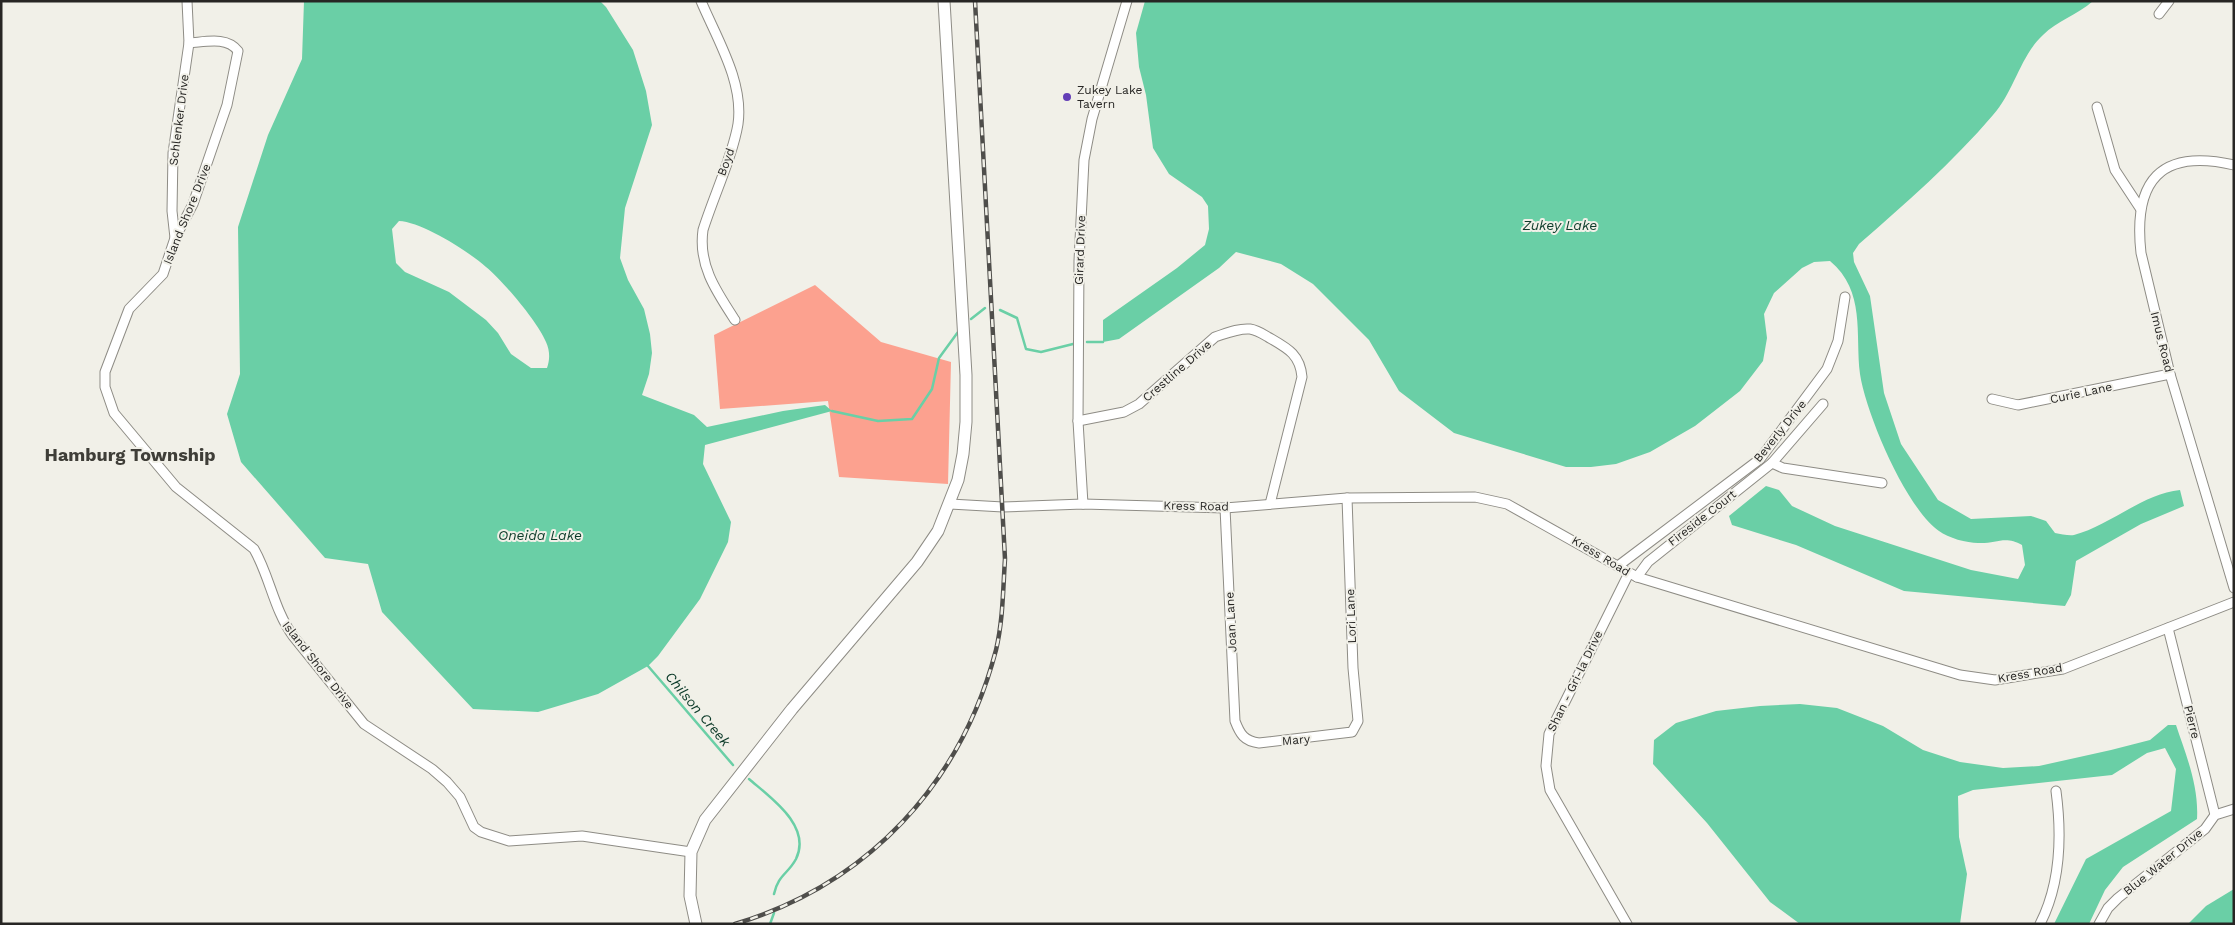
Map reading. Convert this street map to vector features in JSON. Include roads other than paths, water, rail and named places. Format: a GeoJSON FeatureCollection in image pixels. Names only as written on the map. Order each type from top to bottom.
{"type":"FeatureCollection","features":[{"type":"Feature","properties":{"kind":"main road"},"geometry":{"type":"LineString","coordinates":[[696,924],[690,896],[691,852],[701,828],[713,808],[792,709],[918,562],[938,531],[958,480],[963,454],[966,398],[944,1]]}},
{"type":"Feature","properties":{"kind":"street","name":"Schlenker Drive"},"geometry":{"type":"LineString","coordinates":[[175,238],[172,211],[173,153],[188,43],[187,1]]}},
{"type":"Feature","properties":{"kind":"street","name":"Boyd"},"geometry":{"type":"LineString","coordinates":[[701,1],[733,78],[738,104],[738,123],[703,230],[701,244],[703,262],[710,281],[735,320]]}},
{"type":"Feature","properties":{"kind":"street","name":"Girard Drive"},"geometry":{"type":"LineString","coordinates":[[1083,504],[1078,421],[1079,261],[1084,160],[1092,119],[1127,1]]}},
{"type":"Feature","properties":{"kind":"street"},"geometry":{"type":"LineString","coordinates":[[2159,14],[2169,1]]}},
{"type":"Feature","properties":{"kind":"street","name":"Island Shore Drive"},"geometry":{"type":"LineString","coordinates":[[188,43],[221,41],[234,44],[238,51],[224,114],[193,204],[175,238],[163,274],[129,309],[105,372],[107,399],[114,413],[176,487],[254,549],[261,561],[283,622],[364,724],[432,769],[446,782],[460,797],[474,827],[481,832],[509,840],[582,836],[691,852]]}},
{"type":"Feature","properties":{"kind":"street"},"geometry":{"type":"LineString","coordinates":[[2097,107],[2116,170],[2140,208]]}},
{"type":"Feature","properties":{"kind":"street","name":"Imus Road"},"geometry":{"type":"LineString","coordinates":[[2234,165],[2211,159],[2173,163],[2147,186],[2140,208],[2141,253],[2170,374],[2234,588]]}},
{"type":"Feature","properties":{"kind":"street","name":"Beverly Drive"},"geometry":{"type":"LineString","coordinates":[[1618,566],[1760,459],[1827,369],[1838,341],[1845,297]]}},
{"type":"Feature","properties":{"kind":"street","name":"Crestline Drive"},"geometry":{"type":"LineString","coordinates":[[1078,421],[1124,412],[1138,404],[1215,337],[1230,332],[1253,329],[1289,349],[1296,355],[1301,367],[1302,377],[1270,504]]}},
{"type":"Feature","properties":{"kind":"street","name":"Curie Lane"},"geometry":{"type":"LineString","coordinates":[[1992,399],[2018,405],[2170,374]]}},
{"type":"Feature","properties":{"kind":"street","name":"Fireside Court"},"geometry":{"type":"LineString","coordinates":[[1633,575],[1772,464],[1823,404]]}},
{"type":"Feature","properties":{"kind":"street"},"geometry":{"type":"LineString","coordinates":[[1772,464],[1783,468],[1882,483]]}},
{"type":"Feature","properties":{"kind":"street","name":"Kress Road"},"geometry":{"type":"LineString","coordinates":[[950,504],[1002,507],[1083,504],[1225,508],[1347,498],[1475,497],[1507,504],[1633,575],[1960,675],[1995,680],[2063,669],[2234,602]]}},
{"type":"Feature","properties":{"kind":"street","name":"Lori Lane"},"geometry":{"type":"LineString","coordinates":[[1347,498],[1353,668],[1358,721],[1352,732]]}},
{"type":"Feature","properties":{"kind":"street","name":"Joan Lane"},"geometry":{"type":"LineString","coordinates":[[1225,508],[1235,721],[1241,736]]}},
{"type":"Feature","properties":{"kind":"street","name":"Shan - Gri-la Drive"},"geometry":{"type":"LineString","coordinates":[[1627,924],[1550,790],[1546,766],[1549,734],[1633,575]]}},
{"type":"Feature","properties":{"kind":"street","name":"Pierre"},"geometry":{"type":"LineString","coordinates":[[2168,628],[2215,815]]}},
{"type":"Feature","properties":{"kind":"street","name":"Mary"},"geometry":{"type":"LineString","coordinates":[[1241,736],[1250,742],[1259,743],[1352,732]]}},
{"type":"Feature","properties":{"kind":"street"},"geometry":{"type":"LineString","coordinates":[[2040,924],[2056,883],[2058,867],[2056,791]]}},
{"type":"Feature","properties":{"kind":"street"},"geometry":{"type":"LineString","coordinates":[[2215,815],[2234,810]]}},
{"type":"Feature","properties":{"kind":"street","name":"Blue Water Drive"},"geometry":{"type":"LineString","coordinates":[[2099,924],[2108,908],[2118,898],[2205,829],[2215,815]]}},
{"type":"Feature","properties":{"kind":"water","name":"Oneida Lake"},"geometry":{"type":"Polygon","coordinates":[[[304,1],[600,1],[606,7],[633,50],[646,91],[652,125],[625,208],[620,258],[628,280],[644,309],[650,334],[652,353],[649,374],[642,395],[694,415],[707,427],[783,411],[825,405],[832,411],[705,445],[703,464],[731,522],[728,542],[700,599],[658,656],[648,666],[598,694],[538,712],[473,709],[382,612],[368,564],[325,558],[241,462],[227,414],[240,374],[238,227],[268,135],[302,59],[304,1]],[[399,221],[392,229],[396,263],[405,272],[449,292],[486,320],[498,333],[511,354],[531,368],[547,368],[549,352],[542,334],[528,313],[493,273],[457,246],[420,226],[399,221]]]}},
{"type":"Feature","properties":{"kind":"water","name":"Zukey Lake"},"geometry":{"type":"Polygon","coordinates":[[[1145,1],[2093,1],[2043,35],[2028,53],[2006,96],[1993,115],[1945,166],[1859,244],[1853,253],[1854,262],[1870,296],[1884,393],[1901,444],[1938,500],[1971,519],[2031,516],[2046,521],[2055,533],[2070,535],[2087,531],[2140,503],[2167,492],[2180,490],[2184,506],[2141,524],[2076,561],[2071,595],[2065,606],[1904,591],[1796,545],[1732,525],[1729,516],[1766,486],[1779,490],[1792,506],[1835,526],[1971,570],[2018,579],[2025,565],[2022,545],[2016,542],[2005,540],[1978,543],[1963,541],[1943,534],[1926,519],[1901,482],[1879,435],[1864,391],[1860,374],[1857,314],[1854,299],[1841,273],[1830,261],[1814,262],[1802,268],[1774,293],[1764,314],[1767,338],[1763,361],[1740,391],[1695,426],[1650,452],[1616,464],[1591,467],[1566,467],[1454,433],[1399,391],[1369,340],[1313,284],[1281,264],[1236,252],[1219,268],[1119,339],[1103,342],[1103,320],[1177,268],[1205,245],[1209,229],[1208,206],[1202,197],[1169,174],[1153,148],[1146,95],[1139,67],[1136,33],[1145,1]]]}},
{"type":"Feature","properties":{"kind":"water"},"geometry":{"type":"Polygon","coordinates":[[[1800,704],[1837,708],[1883,726],[1923,750],[1960,762],[2003,768],[2039,766],[2111,750],[2150,740],[2168,725],[2176,725],[2194,783],[2197,819],[2123,867],[2105,890],[2089,924],[2054,924],[2086,859],[2171,811],[2176,769],[2165,748],[2147,753],[2112,775],[1973,790],[1958,796],[1959,837],[1967,874],[1960,924],[1800,924],[1770,902],[1707,823],[1653,764],[1654,740],[1676,723],[1716,711],[1800,704]]]}},
{"type":"Feature","properties":{"kind":"water"},"geometry":{"type":"Polygon","coordinates":[[[2234,889],[2234,924],[2188,924],[2206,906],[2234,889]]]}},
{"type":"Feature","properties":{"kind":"waterway"},"geometry":{"type":"LineString","coordinates":[[971,319],[985,308]]}},
{"type":"Feature","properties":{"kind":"waterway"},"geometry":{"type":"LineString","coordinates":[[1000,310],[1017,318],[1026,349],[1041,352],[1077,343]]}},
{"type":"Feature","properties":{"kind":"waterway"},"geometry":{"type":"LineString","coordinates":[[832,411],[878,421],[912,419],[932,389],[939,358],[958,332]]}},
{"type":"Feature","properties":{"kind":"waterway"},"geometry":{"type":"LineString","coordinates":[[1087,342],[1103,342]]}},
{"type":"Feature","properties":{"kind":"waterway","name":"Chilson Creek"},"geometry":{"type":"LineString","coordinates":[[648,666],[733,765]]}},
{"type":"Feature","properties":{"kind":"waterway","name":"Chilson Creek"},"geometry":{"type":"LineString","coordinates":[[749,779],[787,814],[794,824],[798,835],[799,847],[796,859],[778,883],[774,894]]}},
{"type":"Feature","properties":{"kind":"waterway","name":"Chilson Creek"},"geometry":{"type":"LineString","coordinates":[[770,924],[774,913]]}},
{"type":"Feature","properties":{"kind":"railway"},"geometry":{"type":"LineString","coordinates":[[735,924],[783,906],[827,883],[867,855],[902,822],[933,785],[959,744],[980,699],[996,650],[1001,616],[1005,559],[975,1]]}},
{"type":"Feature","properties":{"kind":"place","name":"Zukey Lake Tavern"},"geometry":{"type":"Point","coordinates":[1067,97]}},
{"type":"Feature","properties":{"kind":"district","name":"Hamburg Township"},"geometry":{"type":"Point","coordinates":[130,455]}}]}
